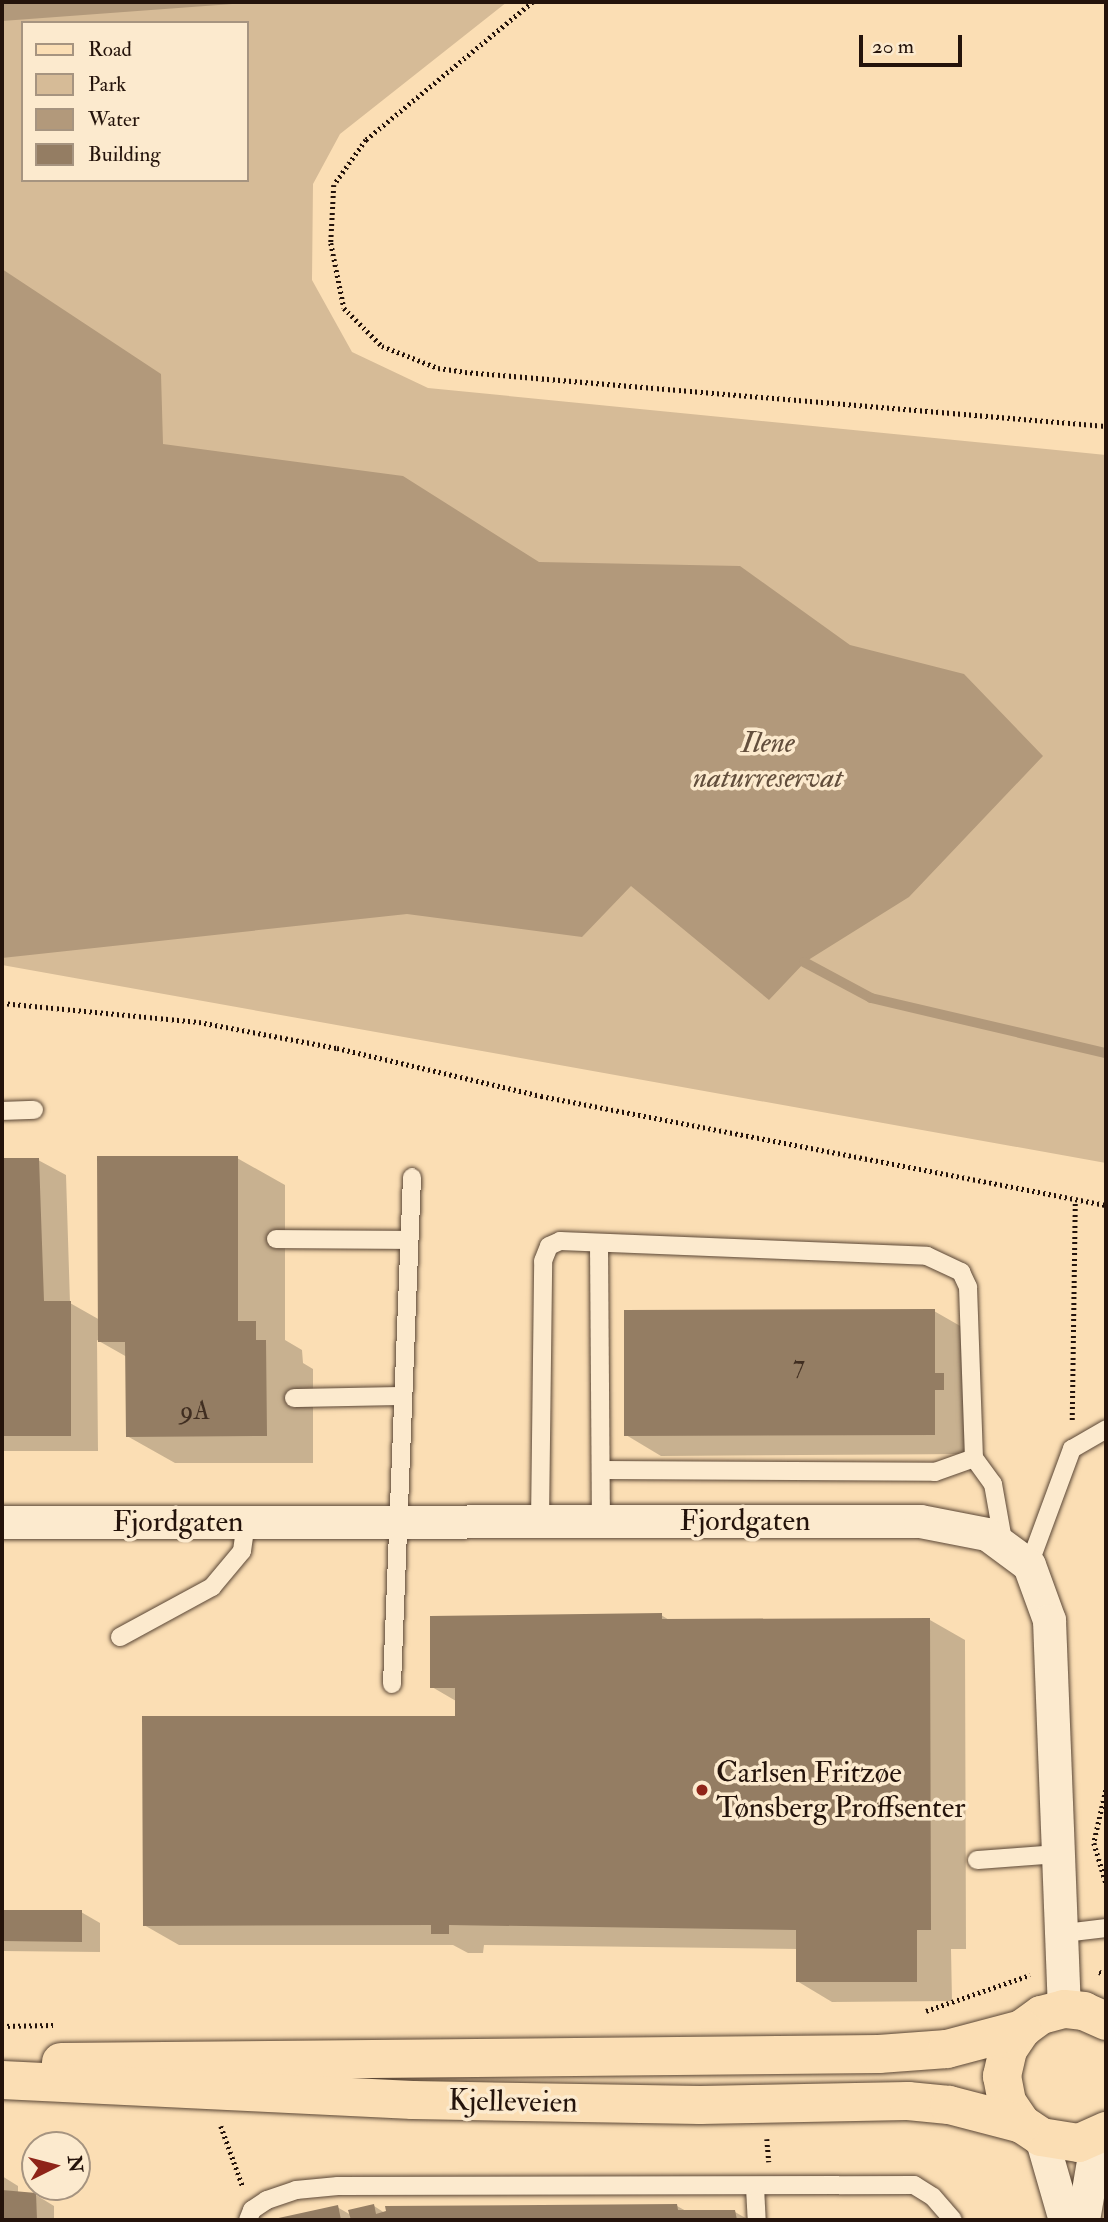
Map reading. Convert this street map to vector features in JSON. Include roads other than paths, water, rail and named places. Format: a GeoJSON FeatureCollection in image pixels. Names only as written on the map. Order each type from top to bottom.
{"type":"FeatureCollection","features":[{"type":"Feature","properties":{"kind":"main road"},"geometry":{"type":"LineString","coordinates":[[1064,2009],[1084,2011],[1106,2021]]}},
{"type":"Feature","properties":{"kind":"main road","name":"Kjelleveien"},"geometry":{"type":"LineString","coordinates":[[2,2067],[81,2061],[879,2054],[947,2049],[1022,2029],[1041,2015],[1064,2009]]}},
{"type":"Feature","properties":{"kind":"main road"},"geometry":{"type":"LineString","coordinates":[[1022,2029],[1007,2050],[1002,2076],[1007,2102],[1031,2130]]}},
{"type":"Feature","properties":{"kind":"main road","name":"Kjelleveien"},"geometry":{"type":"LineString","coordinates":[[2,2080],[209,2092],[700,2105],[908,2101],[949,2105],[1079,2143],[1103,2134]]}},
{"type":"Feature","properties":{"kind":"street","name":"Fjordgaten"},"geometry":{"type":"LineString","coordinates":[[2,1522],[920,1521],[978,1531],[1017,1555]]}},
{"type":"Feature","properties":{"kind":"street"},"geometry":{"type":"LineString","coordinates":[[1017,1555],[1048,1620],[1064,1933],[1064,2009]]}},
{"type":"Feature","properties":{"kind":"street"},"geometry":{"type":"LineString","coordinates":[[1031,2130],[1065,2220]]}},
{"type":"Feature","properties":{"kind":"street"},"geometry":{"type":"LineString","coordinates":[[1083,2220],[1103,2134]]}},
{"type":"Feature","properties":{"kind":"lane"},"geometry":{"type":"LineString","coordinates":[[2,1111],[34,1110]]}},
{"type":"Feature","properties":{"kind":"lane"},"geometry":{"type":"LineString","coordinates":[[392,1684],[412,1177]]}},
{"type":"Feature","properties":{"kind":"lane"},"geometry":{"type":"LineString","coordinates":[[276,1239],[409,1240]]}},
{"type":"Feature","properties":{"kind":"lane"},"geometry":{"type":"LineString","coordinates":[[540,1522],[543,1261],[549,1246],[560,1241],[928,1256],[949,1263],[961,1272],[968,1287],[974,1458],[993,1484],[1017,1555]]}},
{"type":"Feature","properties":{"kind":"lane"},"geometry":{"type":"LineString","coordinates":[[599,1243],[601,1521]]}},
{"type":"Feature","properties":{"kind":"lane"},"geometry":{"type":"LineString","coordinates":[[293,1398],[403,1396]]}},
{"type":"Feature","properties":{"kind":"lane"},"geometry":{"type":"LineString","coordinates":[[1017,1555],[1072,1449],[1106,1429]]}},
{"type":"Feature","properties":{"kind":"lane"},"geometry":{"type":"LineString","coordinates":[[601,1470],[935,1472],[974,1458]]}},
{"type":"Feature","properties":{"kind":"lane"},"geometry":{"type":"LineString","coordinates":[[120,1637],[212,1587],[242,1551],[246,1522]]}},
{"type":"Feature","properties":{"kind":"lane"},"geometry":{"type":"LineString","coordinates":[[976,1860],[1059,1854]]}},
{"type":"Feature","properties":{"kind":"lane"},"geometry":{"type":"LineString","coordinates":[[1064,1933],[1106,1928]]}},
{"type":"Feature","properties":{"kind":"lane"},"geometry":{"type":"LineString","coordinates":[[250,2215],[296,2190],[338,2186],[914,2185],[933,2197],[953,2220]]}},
{"type":"Feature","properties":{"kind":"lane"},"geometry":{"type":"LineString","coordinates":[[757,2220],[762,2187]]}},
{"type":"Feature","properties":{"kind":"water"},"geometry":{"type":"Polygon","coordinates":[[[2,2],[261,2],[2,21],[2,2]]]}},
{"type":"Feature","properties":{"kind":"water"},"geometry":{"type":"Polygon","coordinates":[[[2,269],[161,374],[163,444],[403,476],[539,562],[740,566],[850,645],[964,674],[1043,756],[909,897],[805,962],[769,1000],[631,886],[582,937],[407,914],[2,958],[2,269]]]}},
{"type":"Feature","properties":{"kind":"waterway"},"geometry":{"type":"LineString","coordinates":[[804,962],[871,998],[1106,1053]]}},
{"type":"Feature","properties":{"kind":"place","name":"Carlsen Fritzøe Tønsberg Proffsenter"},"geometry":{"type":"Point","coordinates":[702,1790]}},
{"type":"Feature","properties":{"kind":"park label","name":"Ilene naturreservat"},"geometry":{"type":"Point","coordinates":[768,760]}}]}
